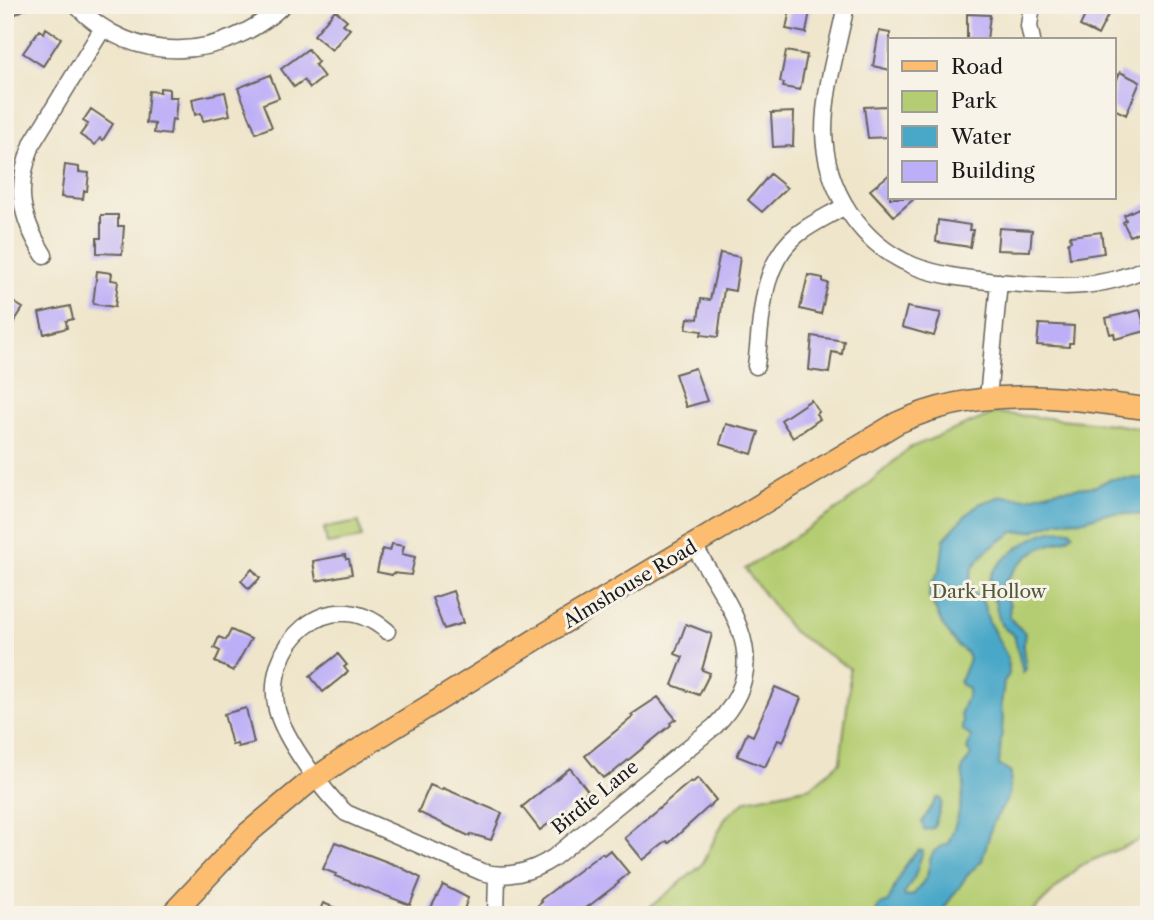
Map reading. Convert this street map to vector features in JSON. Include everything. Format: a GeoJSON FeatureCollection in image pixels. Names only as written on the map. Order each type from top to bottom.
{"type":"FeatureCollection","features":[{"type":"Feature","properties":{"kind":"main road","name":"Almshouse Road"},"geometry":{"type":"LineString","coordinates":[[171,915],[248,833],[317,777],[437,700],[897,423],[933,408],[1023,395],[1149,409]]}},
{"type":"Feature","properties":{"kind":"street"},"geometry":{"type":"LineString","coordinates":[[76,5],[103,28],[125,39],[153,48],[194,49],[214,46],[251,31],[283,5]]}},
{"type":"Feature","properties":{"kind":"street"},"geometry":{"type":"LineString","coordinates":[[846,5],[826,103],[824,129],[828,166],[845,206],[865,232],[896,257],[933,272],[999,282],[1051,288],[1079,287],[1121,278],[1149,267]]}},
{"type":"Feature","properties":{"kind":"street"},"geometry":{"type":"LineString","coordinates":[[1031,5],[1029,26],[1032,38]]}},
{"type":"Feature","properties":{"kind":"street"},"geometry":{"type":"LineString","coordinates":[[44,255],[29,231],[25,216],[22,186],[27,156],[103,28]]}},
{"type":"Feature","properties":{"kind":"street"},"geometry":{"type":"LineString","coordinates":[[756,366],[766,287],[779,254],[799,233],[845,206]]}},
{"type":"Feature","properties":{"kind":"street"},"geometry":{"type":"LineString","coordinates":[[988,398],[999,282]]}},
{"type":"Feature","properties":{"kind":"street","name":"Birdie Lane"},"geometry":{"type":"LineString","coordinates":[[387,631],[370,617],[336,612],[315,619],[303,628],[283,656],[275,686],[278,711],[287,734],[337,805],[349,815],[476,870],[497,875],[531,869],[553,858],[715,726],[731,708],[741,691],[747,657],[744,638],[737,620],[694,546]]}},
{"type":"Feature","properties":{"kind":"street"},"geometry":{"type":"LineString","coordinates":[[496,915],[497,875]]}},
{"type":"Feature","properties":{"kind":"green space","name":"Dark Hollow"},"geometry":{"type":"Polygon","coordinates":[[[995,413],[1149,430],[1149,836],[1079,866],[1029,915],[640,915],[701,866],[726,817],[747,800],[811,787],[840,762],[849,692],[849,668],[792,631],[745,569],[844,505],[909,448],[995,413]]]}},
{"type":"Feature","properties":{"kind":"green space"},"geometry":{"type":"Polygon","coordinates":[[[359,522],[362,538],[327,544],[324,528],[359,522]]]}},
{"type":"Feature","properties":{"kind":"water"},"geometry":{"type":"Polygon","coordinates":[[[1149,478],[1149,516],[1103,514],[1085,520],[1059,521],[1033,531],[1014,532],[988,549],[973,567],[971,590],[983,602],[989,622],[1008,658],[1009,674],[1004,682],[1001,706],[1003,718],[999,765],[1011,773],[1009,796],[993,823],[982,861],[970,872],[939,915],[875,915],[879,905],[888,902],[900,874],[913,855],[919,850],[923,851],[905,897],[913,895],[924,880],[933,852],[948,844],[962,800],[963,768],[971,754],[967,750],[971,737],[962,729],[963,720],[960,715],[968,688],[960,684],[960,681],[969,659],[943,626],[929,596],[930,586],[940,569],[944,539],[979,504],[1001,496],[1027,498],[1057,490],[1096,486],[1110,479],[1149,478]]]}},
{"type":"Feature","properties":{"kind":"water"},"geometry":{"type":"Polygon","coordinates":[[[1070,530],[1073,534],[1070,537],[1036,550],[1025,559],[1002,587],[1002,592],[1010,604],[1011,618],[1025,633],[1023,648],[1026,669],[1023,673],[1014,635],[1002,626],[989,590],[991,577],[1003,561],[1031,540],[1051,531],[1070,530]]]}},
{"type":"Feature","properties":{"kind":"water"},"geometry":{"type":"Polygon","coordinates":[[[937,798],[942,802],[934,828],[924,830],[922,822],[937,798]]]}},
{"type":"Feature","properties":{"kind":"building"},"geometry":{"type":"Polygon","coordinates":[[[5,5],[32,5],[5,20],[5,5]]]}},
{"type":"Feature","properties":{"kind":"building"},"geometry":{"type":"Polygon","coordinates":[[[791,5],[811,5],[806,33],[786,29],[791,5]]]}},
{"type":"Feature","properties":{"kind":"building"},"geometry":{"type":"Polygon","coordinates":[[[1090,5],[1113,5],[1098,35],[1080,26],[1090,5]]]}},
{"type":"Feature","properties":{"kind":"building"},"geometry":{"type":"Polygon","coordinates":[[[335,10],[347,20],[343,24],[350,29],[332,50],[314,35],[335,10]]]}},
{"type":"Feature","properties":{"kind":"building"},"geometry":{"type":"Polygon","coordinates":[[[967,14],[990,15],[987,38],[967,38],[967,14]]]}},
{"type":"Feature","properties":{"kind":"building"},"geometry":{"type":"Polygon","coordinates":[[[46,28],[61,38],[43,66],[23,53],[39,30],[44,33],[46,28]]]}},
{"type":"Feature","properties":{"kind":"building"},"geometry":{"type":"Polygon","coordinates":[[[879,31],[890,33],[888,70],[873,66],[879,31]]]}},
{"type":"Feature","properties":{"kind":"building"},"geometry":{"type":"Polygon","coordinates":[[[308,49],[318,62],[315,65],[324,77],[310,88],[304,80],[294,87],[281,69],[308,49]]]}},
{"type":"Feature","properties":{"kind":"building"},"geometry":{"type":"Polygon","coordinates":[[[786,51],[807,55],[800,90],[783,87],[784,83],[780,82],[786,51]]]}},
{"type":"Feature","properties":{"kind":"building"},"geometry":{"type":"Polygon","coordinates":[[[1120,72],[1140,82],[1126,115],[1116,110],[1116,81],[1120,72]]]}},
{"type":"Feature","properties":{"kind":"building"},"geometry":{"type":"Polygon","coordinates":[[[270,75],[279,98],[263,104],[272,127],[256,133],[238,88],[270,75]]]}},
{"type":"Feature","properties":{"kind":"building"},"geometry":{"type":"Polygon","coordinates":[[[160,88],[169,89],[169,97],[177,97],[175,120],[172,119],[170,135],[154,133],[155,124],[146,123],[149,91],[160,92],[160,88]]]}},
{"type":"Feature","properties":{"kind":"building"},"geometry":{"type":"Polygon","coordinates":[[[225,92],[230,115],[203,121],[201,113],[195,115],[192,99],[225,92]]]}},
{"type":"Feature","properties":{"kind":"building"},"geometry":{"type":"Polygon","coordinates":[[[887,106],[888,137],[868,138],[864,107],[887,106]]]}},
{"type":"Feature","properties":{"kind":"building"},"geometry":{"type":"Polygon","coordinates":[[[91,109],[113,124],[103,140],[100,138],[95,145],[80,135],[88,124],[83,121],[91,109]]]}},
{"type":"Feature","properties":{"kind":"building"},"geometry":{"type":"Polygon","coordinates":[[[794,112],[793,146],[773,147],[771,113],[794,112]]]}},
{"type":"Feature","properties":{"kind":"building"},"geometry":{"type":"Polygon","coordinates":[[[65,165],[79,167],[79,172],[89,173],[83,199],[61,197],[65,165]]]}},
{"type":"Feature","properties":{"kind":"building"},"geometry":{"type":"Polygon","coordinates":[[[770,174],[787,188],[762,212],[748,200],[770,174]]]}},
{"type":"Feature","properties":{"kind":"building"},"geometry":{"type":"Polygon","coordinates":[[[888,176],[888,200],[913,200],[894,216],[870,190],[888,176]]]}},
{"type":"Feature","properties":{"kind":"building"},"geometry":{"type":"Polygon","coordinates":[[[1149,203],[1149,227],[1130,236],[1123,222],[1126,220],[1124,215],[1149,203]]]}},
{"type":"Feature","properties":{"kind":"building"},"geometry":{"type":"Polygon","coordinates":[[[101,215],[118,215],[118,226],[124,226],[122,254],[97,253],[97,238],[101,238],[101,215]]]}},
{"type":"Feature","properties":{"kind":"building"},"geometry":{"type":"Polygon","coordinates":[[[938,220],[970,225],[969,230],[973,230],[970,247],[936,242],[938,220]]]}},
{"type":"Feature","properties":{"kind":"building"},"geometry":{"type":"Polygon","coordinates":[[[999,228],[1032,230],[1030,251],[997,250],[999,228]]]}},
{"type":"Feature","properties":{"kind":"building"},"geometry":{"type":"Polygon","coordinates":[[[1101,232],[1104,253],[1070,258],[1070,236],[1101,232]]]}},
{"type":"Feature","properties":{"kind":"building"},"geometry":{"type":"Polygon","coordinates":[[[720,253],[740,257],[735,291],[724,289],[718,337],[701,335],[702,331],[686,329],[688,318],[698,319],[701,299],[710,300],[720,253]]]}},
{"type":"Feature","properties":{"kind":"building"},"geometry":{"type":"Polygon","coordinates":[[[97,271],[112,273],[111,280],[118,281],[115,307],[93,304],[97,271]]]}},
{"type":"Feature","properties":{"kind":"building"},"geometry":{"type":"Polygon","coordinates":[[[808,275],[823,278],[823,282],[828,283],[821,314],[800,309],[808,275]]]}},
{"type":"Feature","properties":{"kind":"building"},"geometry":{"type":"Polygon","coordinates":[[[5,297],[23,308],[5,336],[5,297]]]}},
{"type":"Feature","properties":{"kind":"building"},"geometry":{"type":"Polygon","coordinates":[[[70,306],[73,319],[66,321],[67,328],[44,334],[39,313],[70,306]]]}},
{"type":"Feature","properties":{"kind":"building"},"geometry":{"type":"Polygon","coordinates":[[[907,307],[941,313],[934,336],[902,327],[907,307]]]}},
{"type":"Feature","properties":{"kind":"building"},"geometry":{"type":"Polygon","coordinates":[[[1140,310],[1146,331],[1115,339],[1114,333],[1110,334],[1106,318],[1140,310]]]}},
{"type":"Feature","properties":{"kind":"building"},"geometry":{"type":"Polygon","coordinates":[[[1039,324],[1074,326],[1073,343],[1069,343],[1069,347],[1037,345],[1039,324]]]}},
{"type":"Feature","properties":{"kind":"building"},"geometry":{"type":"Polygon","coordinates":[[[812,336],[844,341],[842,354],[832,352],[829,373],[809,370],[812,336]]]}},
{"type":"Feature","properties":{"kind":"building"},"geometry":{"type":"Polygon","coordinates":[[[695,368],[707,401],[686,407],[675,374],[695,368]]]}},
{"type":"Feature","properties":{"kind":"building"},"geometry":{"type":"Polygon","coordinates":[[[811,400],[820,419],[793,438],[781,420],[811,400]]]}},
{"type":"Feature","properties":{"kind":"building"},"geometry":{"type":"Polygon","coordinates":[[[726,424],[759,432],[752,454],[720,444],[726,424]]]}},
{"type":"Feature","properties":{"kind":"building"},"geometry":{"type":"Polygon","coordinates":[[[392,544],[404,546],[402,554],[415,557],[411,575],[377,572],[382,549],[390,551],[392,544]]]}},
{"type":"Feature","properties":{"kind":"building"},"geometry":{"type":"Polygon","coordinates":[[[345,555],[346,559],[349,559],[352,574],[316,581],[313,561],[345,555]]]}},
{"type":"Feature","properties":{"kind":"building"},"geometry":{"type":"Polygon","coordinates":[[[252,569],[260,578],[249,589],[241,581],[252,569]]]}},
{"type":"Feature","properties":{"kind":"building"},"geometry":{"type":"Polygon","coordinates":[[[453,591],[463,623],[444,629],[432,598],[453,591]]]}},
{"type":"Feature","properties":{"kind":"building"},"geometry":{"type":"Polygon","coordinates":[[[686,624],[712,634],[702,670],[710,673],[699,695],[672,685],[683,657],[675,654],[686,624]]]}},
{"type":"Feature","properties":{"kind":"building"},"geometry":{"type":"Polygon","coordinates":[[[231,630],[251,639],[233,671],[215,662],[220,651],[214,648],[219,637],[226,640],[231,630]]]}},
{"type":"Feature","properties":{"kind":"building"},"geometry":{"type":"Polygon","coordinates":[[[338,654],[347,665],[344,667],[348,672],[323,692],[310,676],[338,654]]]}},
{"type":"Feature","properties":{"kind":"building"},"geometry":{"type":"Polygon","coordinates":[[[775,687],[801,698],[783,742],[778,740],[765,767],[737,756],[747,733],[753,736],[775,687]]]}},
{"type":"Feature","properties":{"kind":"building"},"geometry":{"type":"Polygon","coordinates":[[[658,697],[676,719],[603,778],[585,756],[633,717],[631,715],[658,697]]]}},
{"type":"Feature","properties":{"kind":"building"},"geometry":{"type":"Polygon","coordinates":[[[246,708],[254,743],[238,747],[237,744],[232,745],[224,714],[246,708]]]}},
{"type":"Feature","properties":{"kind":"building"},"geometry":{"type":"Polygon","coordinates":[[[570,768],[588,791],[582,796],[584,797],[540,830],[522,807],[570,768]]]}},
{"type":"Feature","properties":{"kind":"building"},"geometry":{"type":"Polygon","coordinates":[[[698,778],[716,800],[669,843],[667,841],[643,860],[625,838],[691,781],[692,783],[698,778]]]}},
{"type":"Feature","properties":{"kind":"building"},"geometry":{"type":"Polygon","coordinates":[[[430,785],[502,813],[491,840],[471,834],[469,836],[418,812],[430,785]]]}},
{"type":"Feature","properties":{"kind":"building"},"geometry":{"type":"Polygon","coordinates":[[[335,842],[398,866],[421,878],[410,905],[323,869],[335,842]]]}},
{"type":"Feature","properties":{"kind":"building"},"geometry":{"type":"Polygon","coordinates":[[[610,850],[629,873],[619,883],[577,915],[542,915],[536,907],[542,902],[540,900],[602,853],[604,855],[610,850]]]}},
{"type":"Feature","properties":{"kind":"building"},"geometry":{"type":"Polygon","coordinates":[[[443,885],[468,898],[462,915],[427,915],[443,885]]]}},
{"type":"Feature","properties":{"kind":"building"},"geometry":{"type":"Polygon","coordinates":[[[323,903],[351,914],[351,915],[318,915],[323,903]]]}}]}
